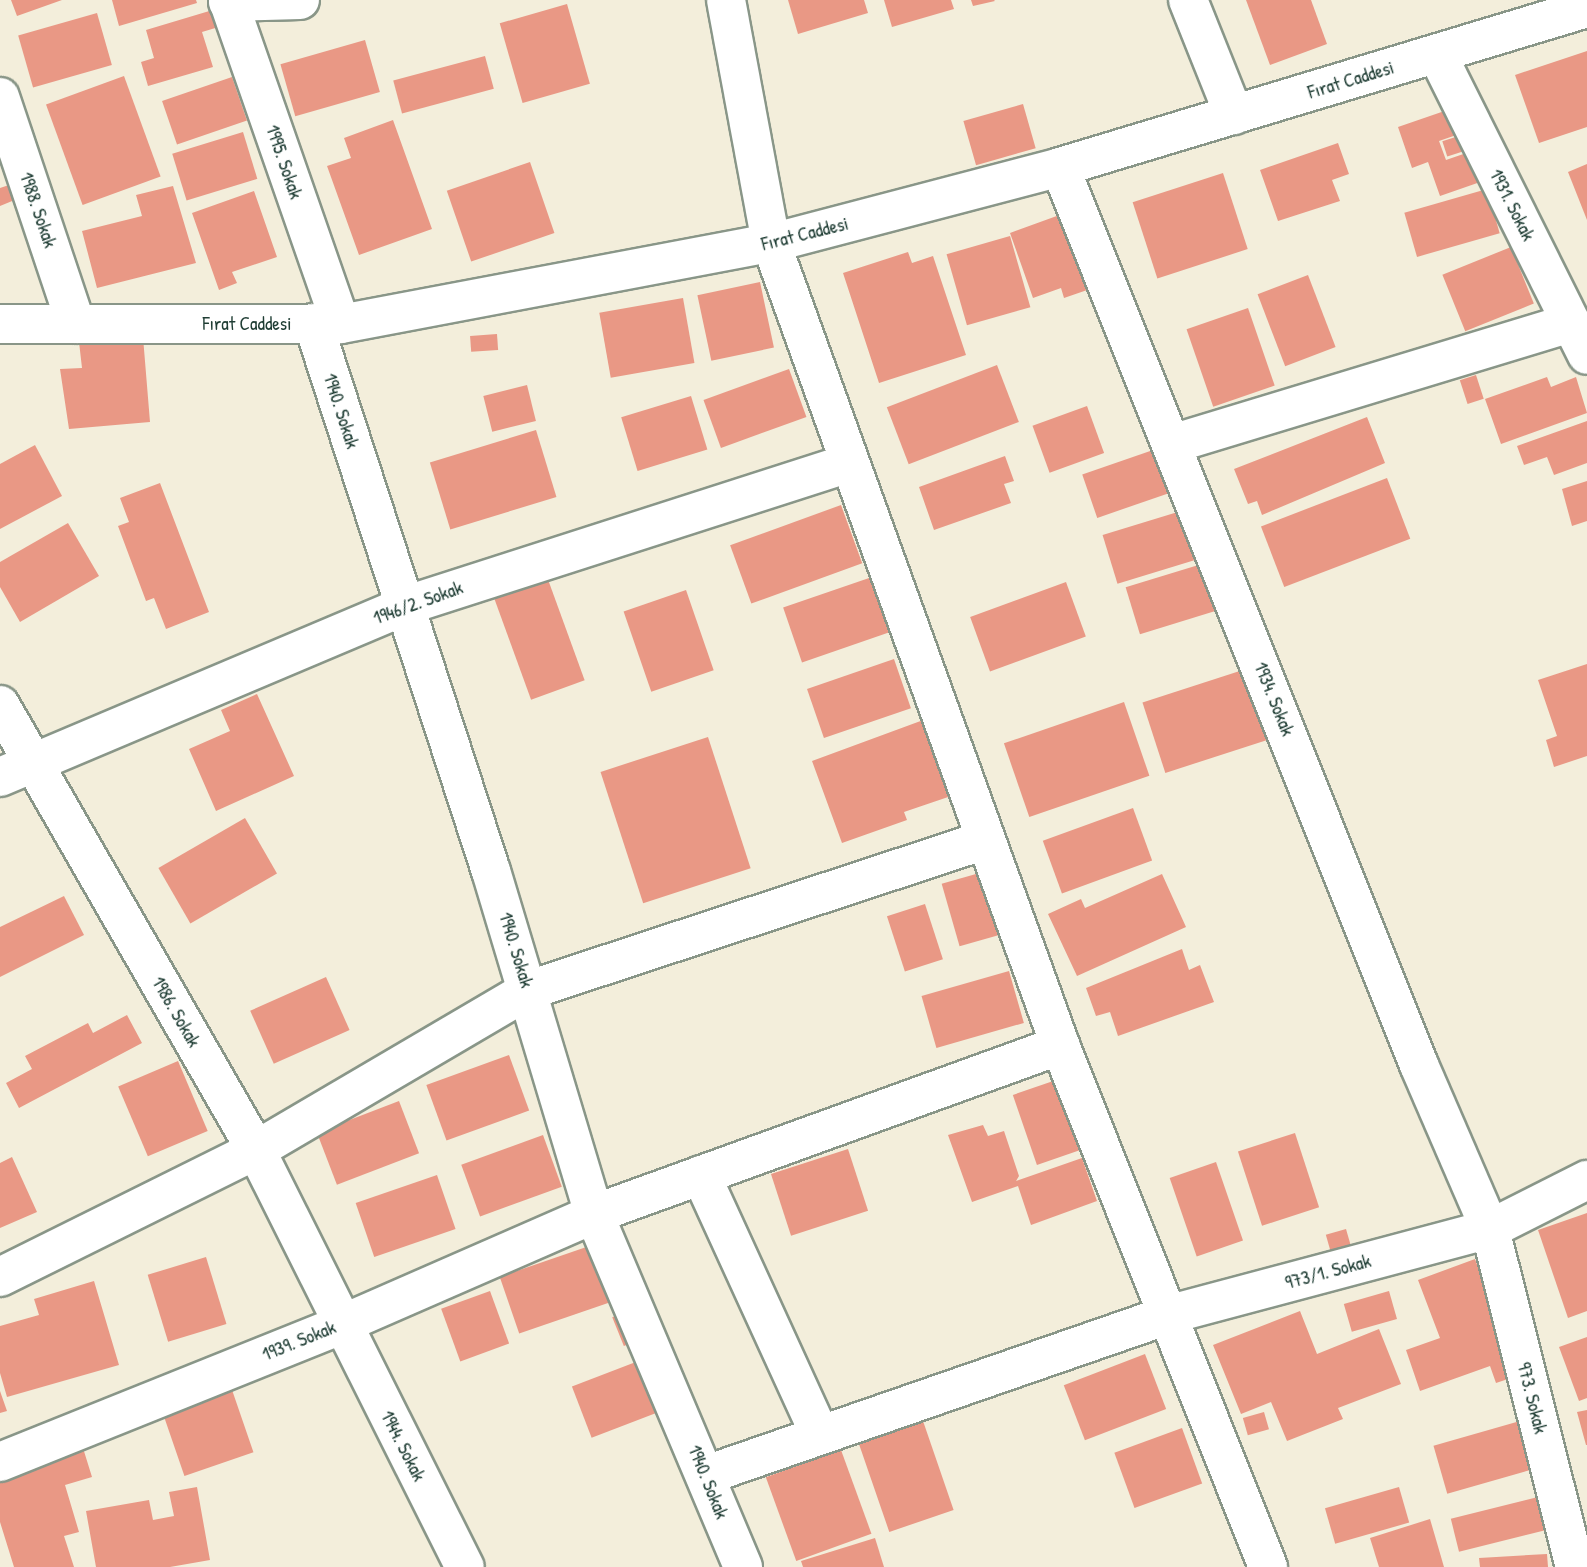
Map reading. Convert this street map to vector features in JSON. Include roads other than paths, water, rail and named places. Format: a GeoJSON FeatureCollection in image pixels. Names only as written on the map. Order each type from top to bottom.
{"type":"FeatureCollection","features":[{"type":"Feature","properties":{"kind":"street"},"geometry":{"type":"LineString","coordinates":[[228,1],[300,0]]}},
{"type":"Feature","properties":{"kind":"street"},"geometry":{"type":"LineString","coordinates":[[726,0],[771,243],[1060,1045],[1268,1567]]}},
{"type":"Feature","properties":{"kind":"street"},"geometry":{"type":"LineString","coordinates":[[1188,0],[1234,115]]}},
{"type":"Feature","properties":{"kind":"street","name":"1995. Sokak"},"geometry":{"type":"LineString","coordinates":[[228,1],[327,323]]}},
{"type":"Feature","properties":{"kind":"street","name":"Fırat Caddesi"},"geometry":{"type":"LineString","coordinates":[[0,324],[327,323],[771,243],[1060,167],[1437,54],[1524,13],[1587,8]]}},
{"type":"Feature","properties":{"kind":"street","name":"1931. Sokak"},"geometry":{"type":"LineString","coordinates":[[1437,54],[1579,339]]}},
{"type":"Feature","properties":{"kind":"street","name":"1988. Sokak"},"geometry":{"type":"LineString","coordinates":[[0,97],[76,324]]}},
{"type":"Feature","properties":{"kind":"street","name":"1934. Sokak"},"geometry":{"type":"LineString","coordinates":[[1060,167],[1414,1052],[1490,1229]]}},
{"type":"Feature","properties":{"kind":"street","name":"1940. Sokak"},"geometry":{"type":"LineString","coordinates":[[327,323],[404,606],[529,990],[594,1214],[743,1567]]}},
{"type":"Feature","properties":{"kind":"street"},"geometry":{"type":"LineString","coordinates":[[1172,444],[1579,339]]}},
{"type":"Feature","properties":{"kind":"street","name":"1946/2. Sokak"},"geometry":{"type":"LineString","coordinates":[[15,769],[404,606],[849,463]]}},
{"type":"Feature","properties":{"kind":"street","name":"1986. Sokak"},"geometry":{"type":"LineString","coordinates":[[0,705],[15,769],[256,1150],[340,1325]]}},
{"type":"Feature","properties":{"kind":"street"},"geometry":{"type":"LineString","coordinates":[[0,1276],[256,1150],[529,990],[985,840]]}},
{"type":"Feature","properties":{"kind":"street","name":"1939. Sokak"},"geometry":{"type":"LineString","coordinates":[[0,1462],[340,1325],[594,1214],[1060,1045]]}},
{"type":"Feature","properties":{"kind":"street"},"geometry":{"type":"LineString","coordinates":[[701,1175],[820,1435]]}},
{"type":"Feature","properties":{"kind":"street","name":"973/1. Sokak"},"geometry":{"type":"LineString","coordinates":[[706,1475],[1167,1315],[1490,1229],[1587,1180]]}},
{"type":"Feature","properties":{"kind":"street","name":"973. Sokak"},"geometry":{"type":"LineString","coordinates":[[1490,1229],[1574,1567]]}},
{"type":"Feature","properties":{"kind":"street","name":"1944. Sokak"},"geometry":{"type":"LineString","coordinates":[[340,1325],[465,1567]]}}]}
